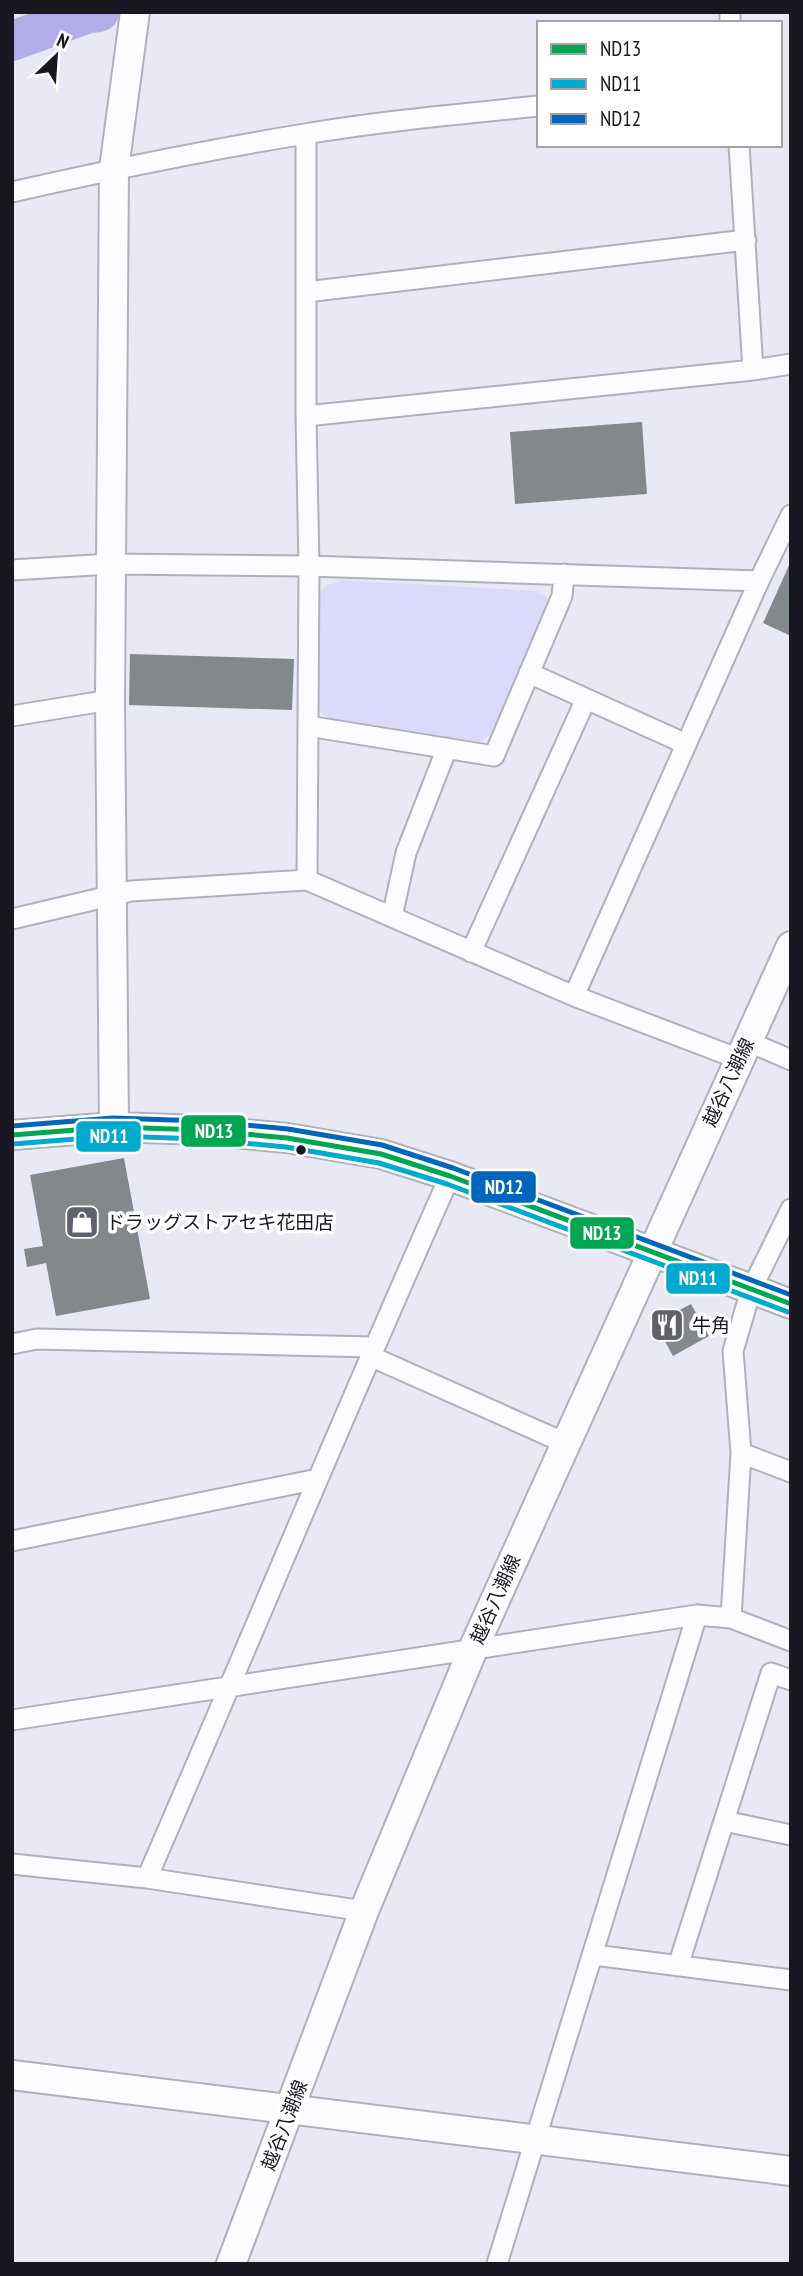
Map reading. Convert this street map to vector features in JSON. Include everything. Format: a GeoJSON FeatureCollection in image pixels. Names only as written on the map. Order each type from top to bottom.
{"type":"FeatureCollection","features":[{"type":"Feature","properties":{"kind":"street"},"geometry":{"type":"LineString","coordinates":[[114,1128],[110,896],[110,564],[114,169],[134,18]]}},
{"type":"Feature","properties":{"kind":"street"},"geometry":{"type":"LineString","coordinates":[[12,192],[114,169],[306,134],[537,106]]}},
{"type":"Feature","properties":{"kind":"street"},"geometry":{"type":"LineString","coordinates":[[306,134],[309,566],[307,880]]}},
{"type":"Feature","properties":{"kind":"street"},"geometry":{"type":"LineString","coordinates":[[739,147],[754,370]]}},
{"type":"Feature","properties":{"kind":"street"},"geometry":{"type":"LineString","coordinates":[[306,292],[746,240]]}},
{"type":"Feature","properties":{"kind":"street"},"geometry":{"type":"LineString","coordinates":[[306,416],[791,364]]}},
{"type":"Feature","properties":{"kind":"street"},"geometry":{"type":"LineString","coordinates":[[574,996],[791,515]]}},
{"type":"Feature","properties":{"kind":"street"},"geometry":{"type":"LineString","coordinates":[[12,569],[110,564],[309,566],[759,581]]}},
{"type":"Feature","properties":{"kind":"street"},"geometry":{"type":"LineString","coordinates":[[308,726],[494,756],[562,596],[564,575]]}},
{"type":"Feature","properties":{"kind":"street"},"geometry":{"type":"LineString","coordinates":[[529,673],[686,744]]}},
{"type":"Feature","properties":{"kind":"street"},"geometry":{"type":"LineString","coordinates":[[471,952],[586,699]]}},
{"type":"Feature","properties":{"kind":"street"},"geometry":{"type":"LineString","coordinates":[[12,716],[110,700]]}},
{"type":"Feature","properties":{"kind":"street"},"geometry":{"type":"LineString","coordinates":[[392,917],[406,853],[447,748]]}},
{"type":"Feature","properties":{"kind":"street"},"geometry":{"type":"LineString","coordinates":[[12,919],[131,891],[307,880],[574,996],[743,1050],[791,1060]]}},
{"type":"Feature","properties":{"kind":"street","name":"越谷八潮線"},"geometry":{"type":"LineString","coordinates":[[231,2264],[364,1911],[473,1649],[791,946]]}},
{"type":"Feature","properties":{"kind":"street"},"geometry":{"type":"LineString","coordinates":[[12,1135],[114,1128],[202,1130],[287,1138],[381,1154],[450,1176],[791,1304]]}},
{"type":"Feature","properties":{"kind":"street"},"geometry":{"type":"LineString","coordinates":[[147,1878],[231,1687],[371,1351],[450,1176]]}},
{"type":"Feature","properties":{"kind":"street"},"geometry":{"type":"LineString","coordinates":[[731,1618],[741,1453],[733,1351],[751,1290],[791,1209]]}},
{"type":"Feature","properties":{"kind":"street"},"geometry":{"type":"LineString","coordinates":[[12,1344],[37,1339],[371,1351],[565,1443]]}},
{"type":"Feature","properties":{"kind":"street"},"geometry":{"type":"LineString","coordinates":[[741,1453],[791,1472]]}},
{"type":"Feature","properties":{"kind":"street"},"geometry":{"type":"LineString","coordinates":[[12,1541],[318,1479]]}},
{"type":"Feature","properties":{"kind":"street"},"geometry":{"type":"LineString","coordinates":[[497,2264],[697,1615]]}},
{"type":"Feature","properties":{"kind":"street"},"geometry":{"type":"LineString","coordinates":[[12,1720],[697,1615],[731,1618],[791,1641]]}},
{"type":"Feature","properties":{"kind":"street"},"geometry":{"type":"LineString","coordinates":[[678,1966],[771,1673],[791,1680]]}},
{"type":"Feature","properties":{"kind":"street"},"geometry":{"type":"LineString","coordinates":[[724,1821],[791,1835]]}},
{"type":"Feature","properties":{"kind":"street"},"geometry":{"type":"LineString","coordinates":[[12,1864],[147,1878],[364,1911]]}},
{"type":"Feature","properties":{"kind":"street"},"geometry":{"type":"LineString","coordinates":[[594,1955],[791,1980]]}},
{"type":"Feature","properties":{"kind":"street"},"geometry":{"type":"LineString","coordinates":[[12,2075],[791,2171]]}},
{"type":"Feature","properties":{"kind":"shaded area"},"geometry":{"type":"Polygon","coordinates":[[[344,580],[536,591],[548,598],[549,608],[490,735],[482,741],[470,742],[327,718],[320,712],[317,698],[318,594],[327,585],[344,580]]]}},
{"type":"Feature","properties":{"kind":"building"},"geometry":{"type":"Polygon","coordinates":[[[642,422],[647,494],[515,504],[510,432],[642,422]]]}},
{"type":"Feature","properties":{"kind":"building"},"geometry":{"type":"Polygon","coordinates":[[[791,561],[791,636],[763,623],[791,561]]]}},
{"type":"Feature","properties":{"kind":"building"},"geometry":{"type":"Polygon","coordinates":[[[130,654],[294,659],[292,710],[129,705],[130,654]]]}},
{"type":"Feature","properties":{"kind":"building"},"geometry":{"type":"Polygon","coordinates":[[[124,1158],[150,1299],[56,1316],[46,1263],[27,1267],[24,1249],[43,1246],[30,1175],[124,1158]]]}},
{"type":"Feature","properties":{"kind":"building"},"geometry":{"type":"Polygon","coordinates":[[[691,1304],[709,1336],[673,1356],[655,1323],[691,1304]]]}},
{"type":"Feature","properties":{"kind":"waterway"},"geometry":{"type":"LineString","coordinates":[[12,41],[89,13],[99,12]]}},
{"type":"Feature","properties":{"kind":"transit line","name":"ND12"},"geometry":{"type":"LineString","coordinates":[[12,1126],[113,1118],[202,1121],[288,1129],[382,1145],[453,1168],[791,1295]]}},
{"type":"Feature","properties":{"kind":"transit line","name":"ND13"},"geometry":{"type":"LineString","coordinates":[[12,1135],[114,1127],[202,1130],[287,1138],[381,1154],[450,1176],[791,1304]]}},
{"type":"Feature","properties":{"kind":"transit line","name":"ND11"},"geometry":{"type":"LineString","coordinates":[[13,1144],[114,1136],[201,1139],[286,1147],[379,1163],[447,1184],[788,1312]]}},
{"type":"Feature","properties":{"kind":"place","name":"ドラッグストアセキ花田店"},"geometry":{"type":"Point","coordinates":[82,1222]}},
{"type":"Feature","properties":{"kind":"place","name":"牛角"},"geometry":{"type":"Point","coordinates":[667,1325]}}]}
